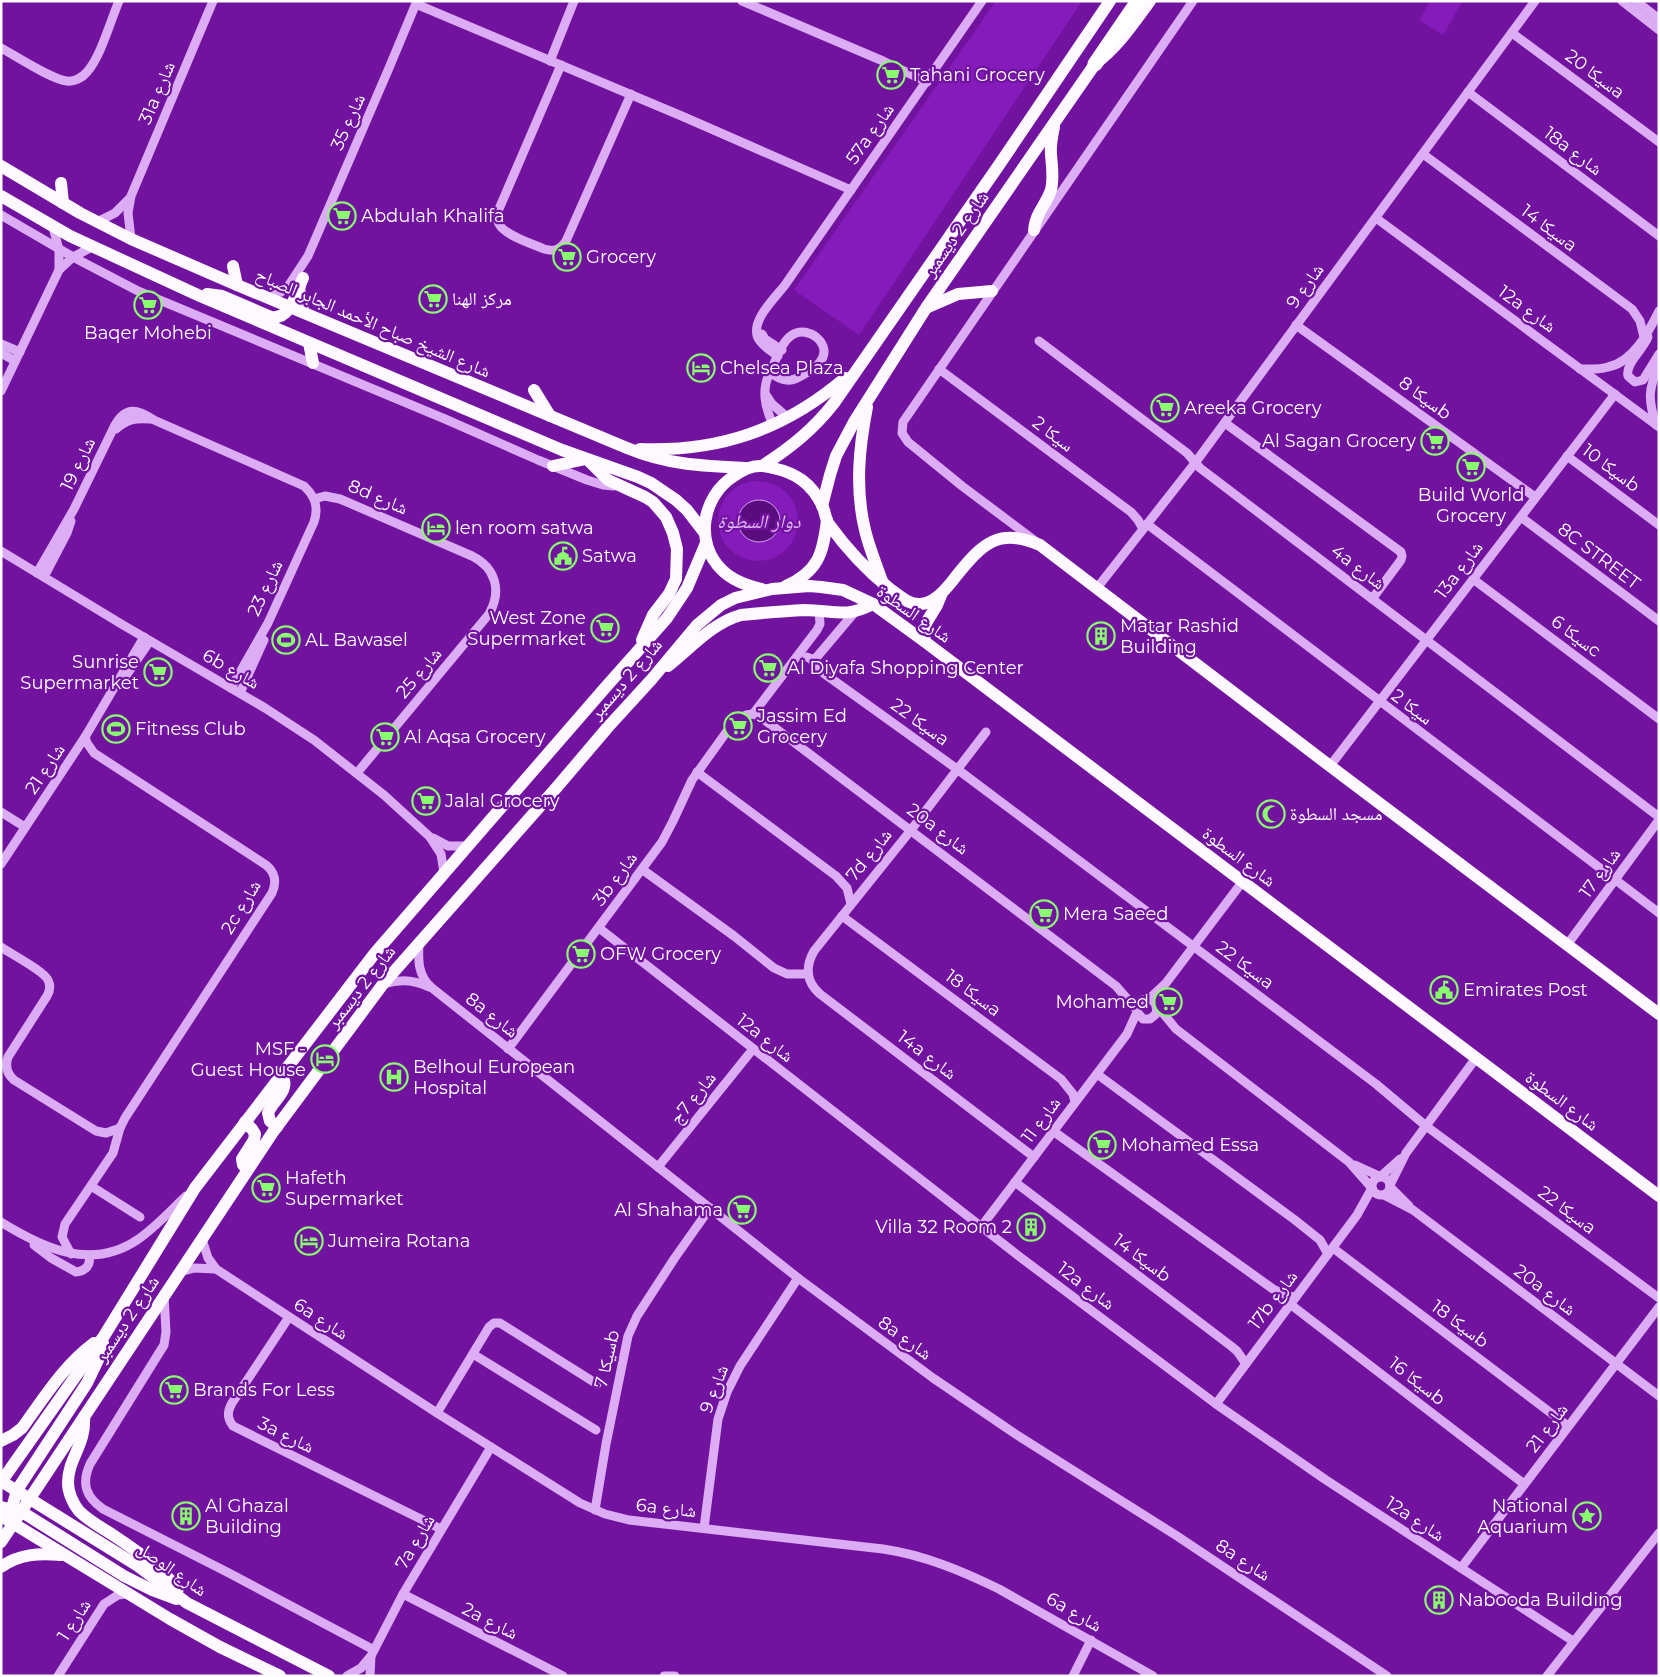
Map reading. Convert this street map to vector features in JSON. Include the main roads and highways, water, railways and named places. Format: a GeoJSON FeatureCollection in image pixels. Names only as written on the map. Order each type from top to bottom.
{"type":"FeatureCollection","features":[{"type":"Feature","properties":{"kind":"highway"},"geometry":{"type":"LineString","coordinates":[[1095,64],[1138,1]]}},
{"type":"Feature","properties":{"kind":"main road","name":"شارع 2 ديسمبر"},"geometry":{"type":"LineString","coordinates":[[762,466],[786,451],[812,429],[834,403],[1110,1]]}},
{"type":"Feature","properties":{"kind":"main road","name":"شارع 2 ديسمبر"},"geometry":{"type":"LineString","coordinates":[[822,506],[836,456],[844,439],[926,308],[1095,64],[1122,40],[1150,1]]}},
{"type":"Feature","properties":{"kind":"main road"},"geometry":{"type":"LineString","coordinates":[[1034,230],[1036,218],[1047,200],[1052,184],[1051,144],[1057,119]]}},
{"type":"Feature","properties":{"kind":"main road","name":"شارع الشيخ صباح الأحمد الجابر الصباح"},"geometry":{"type":"LineString","coordinates":[[1,166],[63,203],[131,239],[290,308],[643,455],[677,463],[746,468]]}},
{"type":"Feature","properties":{"kind":"main road"},"geometry":{"type":"LineString","coordinates":[[61,183],[63,203]]}},
{"type":"Feature","properties":{"kind":"main road"},"geometry":{"type":"LineString","coordinates":[[1,196],[92,247],[200,296],[562,450],[638,477],[664,491],[687,510],[705,538],[712,557],[721,570],[734,580],[749,586],[765,590],[782,588],[797,581],[810,570],[820,557],[826,520],[822,506],[813,489],[799,477],[788,472],[762,466],[746,468],[729,479],[715,494],[706,512],[705,538]]}},
{"type":"Feature","properties":{"kind":"main road"},"geometry":{"type":"LineString","coordinates":[[233,266],[237,285]]}},
{"type":"Feature","properties":{"kind":"main road"},"geometry":{"type":"LineString","coordinates":[[200,296],[217,295],[274,317],[285,314],[290,308],[303,278]]}},
{"type":"Feature","properties":{"kind":"main road"},"geometry":{"type":"LineString","coordinates":[[926,308],[958,294],[992,291]]}},
{"type":"Feature","properties":{"kind":"main road"},"geometry":{"type":"LineString","coordinates":[[309,343],[312,363]]}},
{"type":"Feature","properties":{"kind":"main road"},"geometry":{"type":"LineString","coordinates":[[627,448],[657,450],[686,448],[710,445],[746,436],[773,425],[812,404],[858,367]]}},
{"type":"Feature","properties":{"kind":"main road"},"geometry":{"type":"LineString","coordinates":[[534,390],[550,416]]}},
{"type":"Feature","properties":{"kind":"main road"},"geometry":{"type":"LineString","coordinates":[[868,401],[860,444],[859,486],[865,530],[883,583]]}},
{"type":"Feature","properties":{"kind":"main road"},"geometry":{"type":"LineString","coordinates":[[553,466],[586,459]]}},
{"type":"Feature","properties":{"kind":"main road"},"geometry":{"type":"LineString","coordinates":[[586,459],[608,480],[645,497],[660,509],[671,526],[677,549],[677,571],[673,587],[653,616],[639,648]]}},
{"type":"Feature","properties":{"kind":"main road","name":"شارع السطوة"},"geometry":{"type":"LineString","coordinates":[[826,520],[866,569],[912,604],[926,603],[942,593],[974,555],[985,545],[998,539],[1012,537],[1027,539],[1040,545],[1659,1014]]}},
{"type":"Feature","properties":{"kind":"main road","name":"شارع 2 ديسمبر"},"geometry":{"type":"LineString","coordinates":[[1,1481],[104,1336],[195,1188],[369,961],[667,618],[687,588],[705,538]]}},
{"type":"Feature","properties":{"kind":"main road","name":"شارع السطوة"},"geometry":{"type":"LineString","coordinates":[[782,588],[809,586],[832,588],[853,594],[873,604],[1659,1196]]}},
{"type":"Feature","properties":{"kind":"main road","name":"شارع 2 ديسمبر"},"geometry":{"type":"LineString","coordinates":[[31,1498],[248,1169],[383,984],[651,680],[681,642],[708,614],[735,598],[765,590]]}},
{"type":"Feature","properties":{"kind":"main road"},"geometry":{"type":"LineString","coordinates":[[924,641],[926,624],[942,593]]}},
{"type":"Feature","properties":{"kind":"main road"},"geometry":{"type":"LineString","coordinates":[[651,680],[718,625],[733,617],[749,614],[819,610],[843,614],[854,613],[873,604]]}},
{"type":"Feature","properties":{"kind":"main road"},"geometry":{"type":"LineString","coordinates":[[277,1127],[270,1121],[268,1113],[286,1083],[282,1076]]}},
{"type":"Feature","properties":{"kind":"main road"},"geometry":{"type":"LineString","coordinates":[[245,1122],[252,1128],[255,1134],[254,1140],[242,1159],[243,1165],[248,1169]]}},
{"type":"Feature","properties":{"kind":"main road"},"geometry":{"type":"LineString","coordinates":[[1,1441],[22,1428],[70,1362],[104,1336]]}},
{"type":"Feature","properties":{"kind":"main road"},"geometry":{"type":"LineString","coordinates":[[1,1542],[14,1524],[11,1502],[28,1472],[93,1372],[102,1348],[104,1336]]}},
{"type":"Feature","properties":{"kind":"main road"},"geometry":{"type":"LineString","coordinates":[[84,1416],[85,1424],[82,1441],[72,1461],[69,1473],[68,1485],[72,1498],[79,1510],[89,1519],[158,1568],[177,1588],[187,1603]]}},
{"type":"Feature","properties":{"kind":"main road"},"geometry":{"type":"LineString","coordinates":[[28,1472],[25,1480],[28,1486],[35,1487],[42,1481]]}},
{"type":"Feature","properties":{"kind":"main road"},"geometry":{"type":"LineString","coordinates":[[1,1481],[1,1491]]}},
{"type":"Feature","properties":{"kind":"main road","name":"شارع الوصل"},"geometry":{"type":"LineString","coordinates":[[1,1481],[11,1502],[31,1498],[138,1566],[187,1603],[329,1676]]}},
{"type":"Feature","properties":{"kind":"main road"},"geometry":{"type":"LineString","coordinates":[[11,1502],[124,1576],[152,1590],[187,1603]]}},
{"type":"Feature","properties":{"kind":"main road"},"geometry":{"type":"LineString","coordinates":[[1,1516],[126,1594],[220,1647],[280,1676]]}},
{"type":"Feature","properties":{"kind":"main road"},"geometry":{"type":"LineString","coordinates":[[27,1533],[23,1527],[25,1521],[28,1519],[36,1520]]}},
{"type":"Feature","properties":{"kind":"main road"},"geometry":{"type":"LineString","coordinates":[[1,1567],[12,1560],[30,1555],[64,1555]]}},
{"type":"Feature","properties":{"kind":"water","name":"دوار السطوة"},"geometry":{"type":"Polygon","coordinates":[[[763,500],[771,503],[777,509],[780,521],[777,533],[771,539],[755,542],[747,539],[741,533],[738,517],[741,509],[747,503],[763,500]]]}},
{"type":"Feature","properties":{"kind":"place","name":"Tahani Grocery"},"geometry":{"type":"Point","coordinates":[891,75]}},
{"type":"Feature","properties":{"kind":"place","name":"Abdulah Khalifa"},"geometry":{"type":"Point","coordinates":[342,216]}},
{"type":"Feature","properties":{"kind":"place","name":"Grocery"},"geometry":{"type":"Point","coordinates":[567,257]}},
{"type":"Feature","properties":{"kind":"place","name":"مركز الهنا"},"geometry":{"type":"Point","coordinates":[433,299]}},
{"type":"Feature","properties":{"kind":"place","name":"Baqer Mohebi"},"geometry":{"type":"Point","coordinates":[148,305]}},
{"type":"Feature","properties":{"kind":"place","name":"Chelsea Plaza"},"geometry":{"type":"Point","coordinates":[701,368]}},
{"type":"Feature","properties":{"kind":"place","name":"Areeka Grocery"},"geometry":{"type":"Point","coordinates":[1165,408]}},
{"type":"Feature","properties":{"kind":"place","name":"Al Sagan Grocery"},"geometry":{"type":"Point","coordinates":[1435,441]}},
{"type":"Feature","properties":{"kind":"place","name":"Build World Grocery"},"geometry":{"type":"Point","coordinates":[1471,467]}},
{"type":"Feature","properties":{"kind":"place","name":"len room satwa"},"geometry":{"type":"Point","coordinates":[436,528]}},
{"type":"Feature","properties":{"kind":"place","name":"Satwa"},"geometry":{"type":"Point","coordinates":[563,556]}},
{"type":"Feature","properties":{"kind":"place","name":"West Zone Supermarket"},"geometry":{"type":"Point","coordinates":[605,628]}},
{"type":"Feature","properties":{"kind":"place","name":"Matar Rashid Building"},"geometry":{"type":"Point","coordinates":[1101,636]}},
{"type":"Feature","properties":{"kind":"place","name":"AL Bawasel"},"geometry":{"type":"Point","coordinates":[286,640]}},
{"type":"Feature","properties":{"kind":"place","name":"Al Diyafa Shopping Center"},"geometry":{"type":"Point","coordinates":[768,668]}},
{"type":"Feature","properties":{"kind":"place","name":"Sunrise Supermarket"},"geometry":{"type":"Point","coordinates":[158,672]}},
{"type":"Feature","properties":{"kind":"place","name":"Jassim Ed Grocery"},"geometry":{"type":"Point","coordinates":[738,726]}},
{"type":"Feature","properties":{"kind":"place","name":"Fitness Club"},"geometry":{"type":"Point","coordinates":[116,729]}},
{"type":"Feature","properties":{"kind":"place","name":"Al Aqsa Grocery"},"geometry":{"type":"Point","coordinates":[385,737]}},
{"type":"Feature","properties":{"kind":"place","name":"Jalal Grocery"},"geometry":{"type":"Point","coordinates":[426,801]}},
{"type":"Feature","properties":{"kind":"place","name":"مسجد السطوة"},"geometry":{"type":"Point","coordinates":[1271,814]}},
{"type":"Feature","properties":{"kind":"place","name":"Mera Saeed"},"geometry":{"type":"Point","coordinates":[1044,914]}},
{"type":"Feature","properties":{"kind":"place","name":"OFW Grocery"},"geometry":{"type":"Point","coordinates":[581,954]}},
{"type":"Feature","properties":{"kind":"place","name":"Emirates Post"},"geometry":{"type":"Point","coordinates":[1444,990]}},
{"type":"Feature","properties":{"kind":"place","name":"Mohamed"},"geometry":{"type":"Point","coordinates":[1168,1002]}},
{"type":"Feature","properties":{"kind":"place","name":"MSF - Guest House"},"geometry":{"type":"Point","coordinates":[325,1059]}},
{"type":"Feature","properties":{"kind":"place","name":"Belhoul European Hospital"},"geometry":{"type":"Point","coordinates":[394,1077]}},
{"type":"Feature","properties":{"kind":"place","name":"Mohamed Essa"},"geometry":{"type":"Point","coordinates":[1102,1145]}},
{"type":"Feature","properties":{"kind":"place","name":"Hafeth Supermarket"},"geometry":{"type":"Point","coordinates":[266,1188]}},
{"type":"Feature","properties":{"kind":"place","name":"Al Shahama"},"geometry":{"type":"Point","coordinates":[742,1210]}},
{"type":"Feature","properties":{"kind":"place","name":"Villa 32 Room 2"},"geometry":{"type":"Point","coordinates":[1031,1227]}},
{"type":"Feature","properties":{"kind":"place","name":"Jumeira Rotana"},"geometry":{"type":"Point","coordinates":[309,1241]}},
{"type":"Feature","properties":{"kind":"place","name":"Brands For Less"},"geometry":{"type":"Point","coordinates":[174,1390]}},
{"type":"Feature","properties":{"kind":"place","name":"Al Ghazal Building"},"geometry":{"type":"Point","coordinates":[186,1516]}},
{"type":"Feature","properties":{"kind":"place","name":"National Aquarium"},"geometry":{"type":"Point","coordinates":[1587,1516]}},
{"type":"Feature","properties":{"kind":"place","name":"Nabooda Building"},"geometry":{"type":"Point","coordinates":[1439,1600]}}]}
